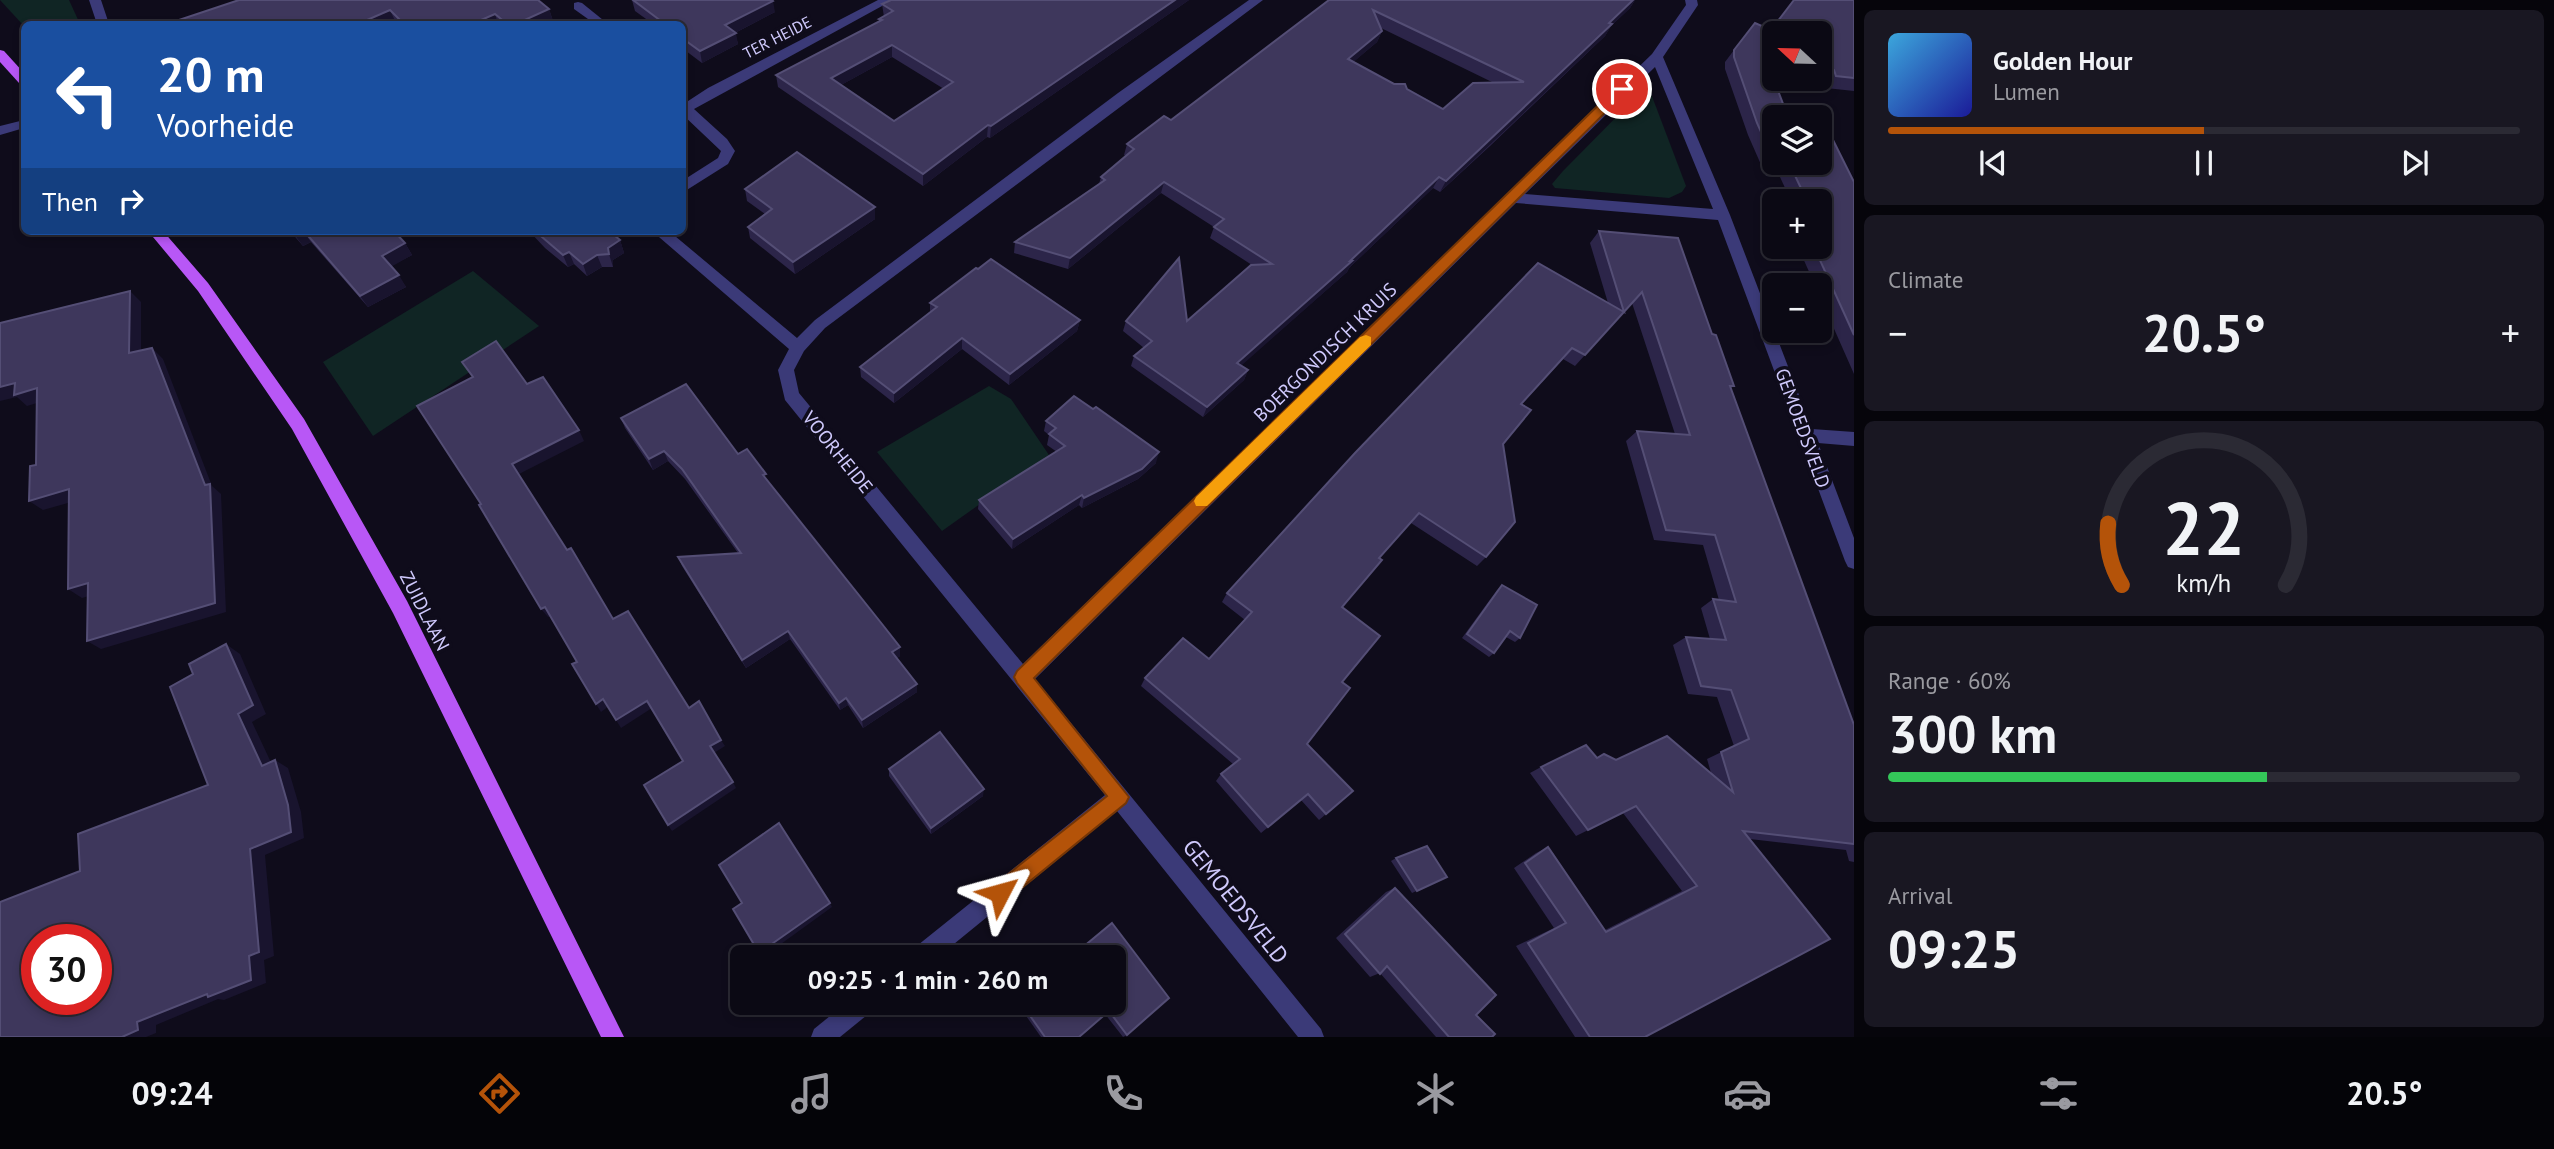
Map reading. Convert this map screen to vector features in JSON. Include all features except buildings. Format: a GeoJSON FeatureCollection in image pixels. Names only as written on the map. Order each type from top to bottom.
{"type":"FeatureCollection","features":[{"type":"Feature","properties":{"kind":"main road"},"geometry":{"type":"LineString","coordinates":[[0,54],[21,77]]}},
{"type":"Feature","properties":{"kind":"main road","name":"ZUIDLAAN"},"geometry":{"type":"LineString","coordinates":[[158,235],[203,287],[298,424],[400,607],[613,1037]]}},
{"type":"Feature","properties":{"kind":"street"},"geometry":{"type":"LineString","coordinates":[[95,0],[102,21]]}},
{"type":"Feature","properties":{"kind":"street","name":"TER HEIDE"},"geometry":{"type":"LineString","coordinates":[[686,105],[887,0]]}},
{"type":"Feature","properties":{"kind":"street","name":"VOORHEIDE"},"geometry":{"type":"LineString","coordinates":[[1119,797],[791,395],[786,370],[798,347],[820,324],[1123,96],[1257,0]]}},
{"type":"Feature","properties":{"kind":"street"},"geometry":{"type":"LineString","coordinates":[[1657,58],[1692,5],[1691,0]]}},
{"type":"Feature","properties":{"kind":"street"},"geometry":{"type":"LineString","coordinates":[[578,6],[598,21]]}},
{"type":"Feature","properties":{"kind":"street","name":"BOERGONDISCH KRUIS"},"geometry":{"type":"LineString","coordinates":[[1023,677],[1657,58]]}},
{"type":"Feature","properties":{"kind":"street","name":"GEMOEDSVELD"},"geometry":{"type":"LineString","coordinates":[[1657,58],[1723,215],[1854,561]]}},
{"type":"Feature","properties":{"kind":"street","name":"TER HEIDE"},"geometry":{"type":"LineString","coordinates":[[686,108],[728,151],[723,161],[686,185]]}},
{"type":"Feature","properties":{"kind":"street"},"geometry":{"type":"LineString","coordinates":[[0,131],[21,125]]}},
{"type":"Feature","properties":{"kind":"street"},"geometry":{"type":"LineString","coordinates":[[1513,198],[1723,215]]}},
{"type":"Feature","properties":{"kind":"street"},"geometry":{"type":"LineString","coordinates":[[664,235],[798,347]]}},
{"type":"Feature","properties":{"kind":"street"},"geometry":{"type":"LineString","coordinates":[[1805,435],[1854,439]]}},
{"type":"Feature","properties":{"kind":"street"},"geometry":{"type":"LineString","coordinates":[[936,945],[1119,797]]}},
{"type":"Feature","properties":{"kind":"street","name":"GEMOEDSVELD"},"geometry":{"type":"LineString","coordinates":[[1119,797],[1313,1037]]}},
{"type":"Feature","properties":{"kind":"street"},"geometry":{"type":"LineString","coordinates":[[822,1037],[849,1015]]}},
{"type":"Feature","properties":{"kind":"green space"},"geometry":{"type":"Polygon","coordinates":[[[0,0],[69,0],[79,21],[21,21],[0,0]]]}},
{"type":"Feature","properties":{"kind":"green space"},"geometry":{"type":"Polygon","coordinates":[[[1641,92],[1651,94],[1686,186],[1682,192],[1669,198],[1555,188],[1552,184],[1563,171],[1641,92]]]}},
{"type":"Feature","properties":{"kind":"green space"},"geometry":{"type":"Polygon","coordinates":[[[473,271],[539,326],[373,436],[323,362],[473,271]]]}},
{"type":"Feature","properties":{"kind":"green space"},"geometry":{"type":"Polygon","coordinates":[[[989,386],[1011,399],[1049,455],[942,531],[877,452],[989,386]]]}},
{"type":"Feature","properties":{"kind":"slow traffic"},"geometry":{"type":"LineString","coordinates":[[1202,501],[1366,341]]}},
{"type":"Feature","properties":{"kind":"route"},"geometry":{"type":"LineString","coordinates":[[1000,893],[1119,797],[1023,677],[1622,89]]}}]}
